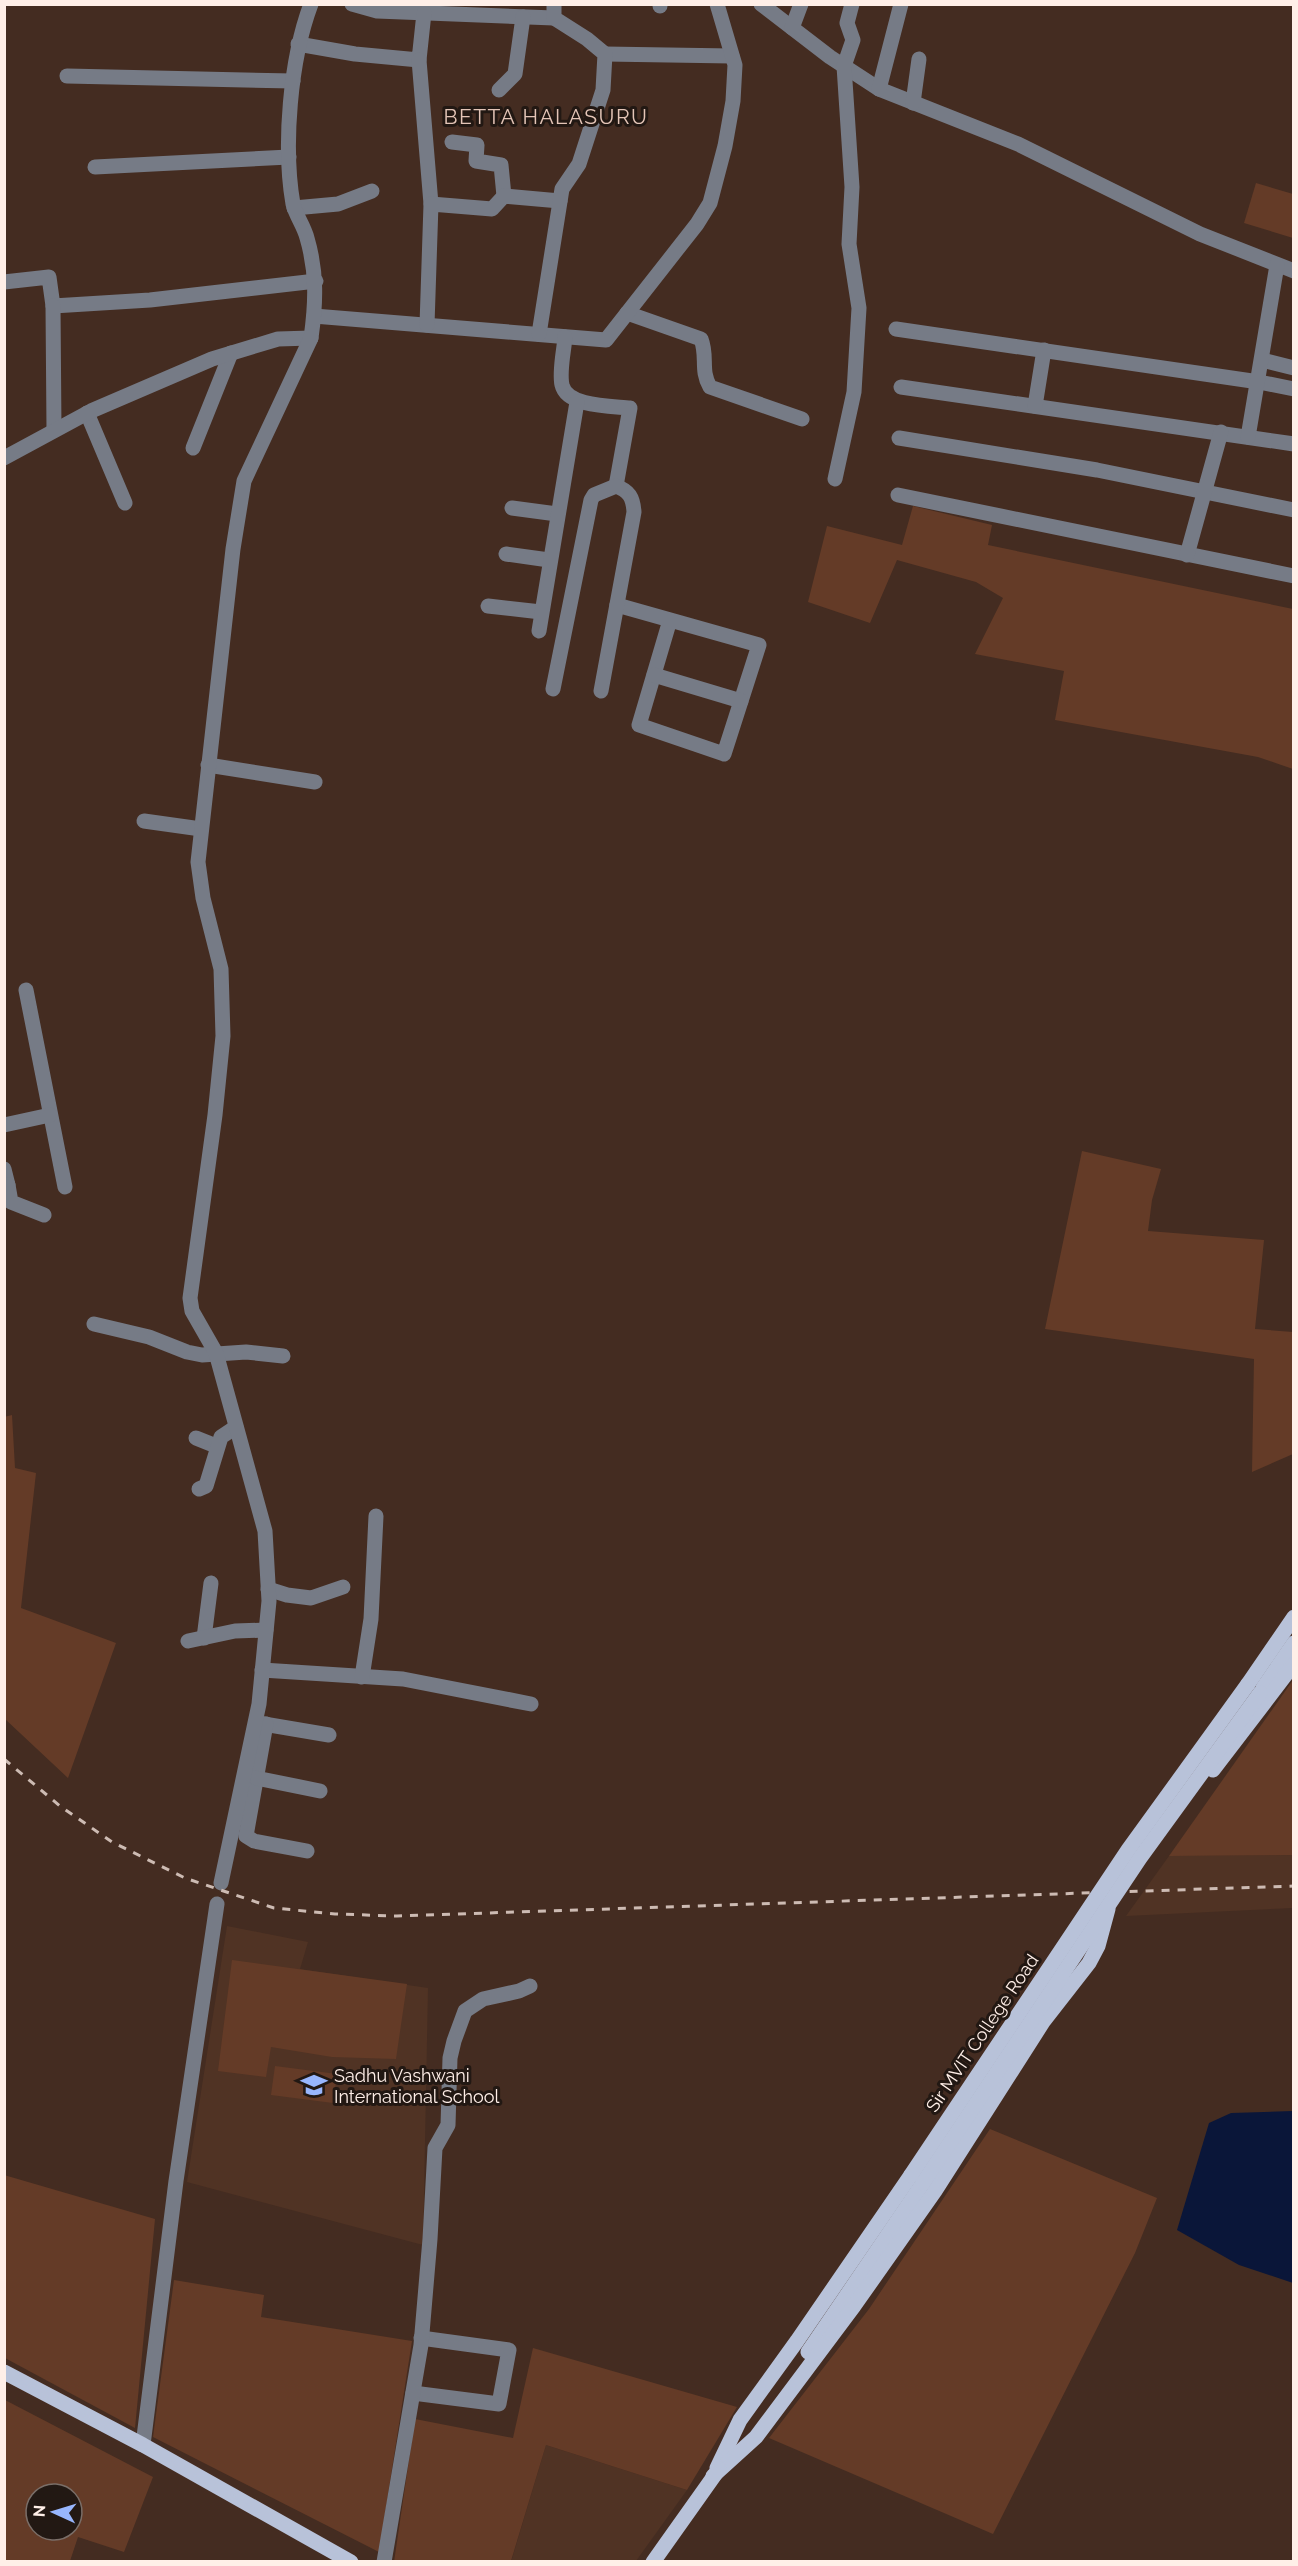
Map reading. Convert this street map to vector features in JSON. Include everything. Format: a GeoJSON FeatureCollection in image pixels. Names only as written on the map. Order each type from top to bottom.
{"type":"FeatureCollection","features":[{"type":"Feature","properties":{"kind":"main road","name":"Sir MVIT College Road"},"geometry":{"type":"LineString","coordinates":[[1254,1689],[1293,1617]]}},
{"type":"Feature","properties":{"kind":"main road","name":"Sir MVIT College Road"},"geometry":{"type":"LineString","coordinates":[[653,2562],[713,2476],[740,2420],[917,2179],[1128,1850],[1254,1689],[1293,1643]]}},
{"type":"Feature","properties":{"kind":"main road","name":"Sir MVIT College Road"},"geometry":{"type":"LineString","coordinates":[[713,2476],[756,2437],[854,2306],[934,2191],[1043,2022],[1089,1963],[1098,1946],[1106,1911],[1293,1664]]}},
{"type":"Feature","properties":{"kind":"main road"},"geometry":{"type":"LineString","coordinates":[[4,2372],[143,2445],[351,2562]]}},
{"type":"Feature","properties":{"kind":"street"},"geometry":{"type":"LineString","coordinates":[[308,1851],[254,1841],[246,1836],[256,1778],[261,1723],[268,1589],[265,1532],[216,1353],[192,1311],[190,1298],[215,1115],[223,1036],[221,969],[202,898],[198,862],[231,560],[244,481],[311,338],[314,316],[316,281],[307,236],[294,208],[289,157],[293,81],[298,44],[311,4]]}},
{"type":"Feature","properties":{"kind":"street"},"geometry":{"type":"LineString","coordinates":[[352,4],[377,11],[523,17],[554,11],[605,54],[732,56]]}},
{"type":"Feature","properties":{"kind":"street"},"geometry":{"type":"LineString","coordinates":[[314,316],[606,340],[710,203],[725,146],[733,101],[735,65],[717,4]]}},
{"type":"Feature","properties":{"kind":"street"},"geometry":{"type":"LineString","coordinates":[[761,4],[879,89],[1018,144],[1200,234],[1293,271]]}},
{"type":"Feature","properties":{"kind":"street"},"geometry":{"type":"LineString","coordinates":[[792,28],[801,4]]}},
{"type":"Feature","properties":{"kind":"street"},"geometry":{"type":"LineString","coordinates":[[835,479],[854,392],[858,308],[849,244],[852,187],[844,66],[853,39],[847,23],[852,4]]}},
{"type":"Feature","properties":{"kind":"street"},"geometry":{"type":"LineString","coordinates":[[879,89],[901,4]]}},
{"type":"Feature","properties":{"kind":"street"},"geometry":{"type":"LineString","coordinates":[[424,13],[419,60],[431,204],[427,325]]}},
{"type":"Feature","properties":{"kind":"street"},"geometry":{"type":"LineString","coordinates":[[500,90],[515,74],[523,17]]}},
{"type":"Feature","properties":{"kind":"street"},"geometry":{"type":"LineString","coordinates":[[298,44],[355,54],[419,60]]}},
{"type":"Feature","properties":{"kind":"street"},"geometry":{"type":"LineString","coordinates":[[539,334],[562,189],[579,164],[603,90],[605,54]]}},
{"type":"Feature","properties":{"kind":"street"},"geometry":{"type":"LineString","coordinates":[[913,103],[920,59]]}},
{"type":"Feature","properties":{"kind":"street"},"geometry":{"type":"LineString","coordinates":[[67,76],[293,81]]}},
{"type":"Feature","properties":{"kind":"street"},"geometry":{"type":"LineString","coordinates":[[431,204],[492,209],[504,196],[501,165],[476,161],[477,145],[452,142]]}},
{"type":"Feature","properties":{"kind":"street"},"geometry":{"type":"LineString","coordinates":[[95,167],[289,157]]}},
{"type":"Feature","properties":{"kind":"street"},"geometry":{"type":"LineString","coordinates":[[294,208],[338,204],[372,191]]}},
{"type":"Feature","properties":{"kind":"street"},"geometry":{"type":"LineString","coordinates":[[504,196],[560,201]]}},
{"type":"Feature","properties":{"kind":"street"},"geometry":{"type":"LineString","coordinates":[[1248,437],[1277,265]]}},
{"type":"Feature","properties":{"kind":"street"},"geometry":{"type":"LineString","coordinates":[[4,282],[49,277],[53,306],[54,430]]}},
{"type":"Feature","properties":{"kind":"street"},"geometry":{"type":"LineString","coordinates":[[53,306],[150,300],[316,281]]}},
{"type":"Feature","properties":{"kind":"street"},"geometry":{"type":"LineString","coordinates":[[627,313],[701,339],[705,350],[704,376],[710,387],[802,419]]}},
{"type":"Feature","properties":{"kind":"street"},"geometry":{"type":"LineString","coordinates":[[896,329],[1259,382],[1293,389]]}},
{"type":"Feature","properties":{"kind":"street"},"geometry":{"type":"LineString","coordinates":[[565,337],[562,386],[568,396],[578,402],[630,408],[616,486]]}},
{"type":"Feature","properties":{"kind":"street"},"geometry":{"type":"LineString","coordinates":[[4,458],[87,413],[212,359],[278,339],[311,338]]}},
{"type":"Feature","properties":{"kind":"street"},"geometry":{"type":"LineString","coordinates":[[1035,406],[1044,350]]}},
{"type":"Feature","properties":{"kind":"street"},"geometry":{"type":"LineString","coordinates":[[193,448],[231,353]]}},
{"type":"Feature","properties":{"kind":"street"},"geometry":{"type":"LineString","coordinates":[[1262,360],[1293,368]]}},
{"type":"Feature","properties":{"kind":"street"},"geometry":{"type":"LineString","coordinates":[[901,387],[1293,444]]}},
{"type":"Feature","properties":{"kind":"street"},"geometry":{"type":"LineString","coordinates":[[538,631],[578,402]]}},
{"type":"Feature","properties":{"kind":"street"},"geometry":{"type":"LineString","coordinates":[[87,413],[125,502]]}},
{"type":"Feature","properties":{"kind":"street"},"geometry":{"type":"LineString","coordinates":[[1187,555],[1221,432]]}},
{"type":"Feature","properties":{"kind":"street"},"geometry":{"type":"LineString","coordinates":[[899,438],[1097,470],[1293,510]]}},
{"type":"Feature","properties":{"kind":"street"},"geometry":{"type":"LineString","coordinates":[[553,689],[591,500],[594,495],[616,486],[626,490],[633,499],[634,512],[601,690]]}},
{"type":"Feature","properties":{"kind":"street"},"geometry":{"type":"LineString","coordinates":[[898,495],[1293,576]]}},
{"type":"Feature","properties":{"kind":"street"},"geometry":{"type":"LineString","coordinates":[[512,508],[557,514]]}},
{"type":"Feature","properties":{"kind":"street"},"geometry":{"type":"LineString","coordinates":[[506,554],[549,560]]}},
{"type":"Feature","properties":{"kind":"street"},"geometry":{"type":"LineString","coordinates":[[617,605],[759,645],[724,754],[639,725],[670,620]]}},
{"type":"Feature","properties":{"kind":"street"},"geometry":{"type":"LineString","coordinates":[[489,606],[542,612]]}},
{"type":"Feature","properties":{"kind":"street"},"geometry":{"type":"LineString","coordinates":[[654,675],[741,701]]}},
{"type":"Feature","properties":{"kind":"street"},"geometry":{"type":"LineString","coordinates":[[208,765],[315,782]]}},
{"type":"Feature","properties":{"kind":"street"},"geometry":{"type":"LineString","coordinates":[[144,821],[201,830]]}},
{"type":"Feature","properties":{"kind":"street"},"geometry":{"type":"LineString","coordinates":[[26,990],[65,1187]]}},
{"type":"Feature","properties":{"kind":"street"},"geometry":{"type":"LineString","coordinates":[[4,1125],[50,1115]]}},
{"type":"Feature","properties":{"kind":"street"},"geometry":{"type":"LineString","coordinates":[[4,1169],[11,1202],[44,1215]]}},
{"type":"Feature","properties":{"kind":"street"},"geometry":{"type":"LineString","coordinates":[[94,1324],[149,1337],[187,1353],[202,1355],[262,1353],[284,1356]]}},
{"type":"Feature","properties":{"kind":"street"},"geometry":{"type":"LineString","coordinates":[[198,1490],[206,1486],[216,1446],[221,1437],[236,1427]]}},
{"type":"Feature","properties":{"kind":"street"},"geometry":{"type":"LineString","coordinates":[[196,1438],[216,1446]]}},
{"type":"Feature","properties":{"kind":"street"},"geometry":{"type":"LineString","coordinates":[[362,1677],[371,1619],[376,1516]]}},
{"type":"Feature","properties":{"kind":"street"},"geometry":{"type":"LineString","coordinates":[[204,1638],[211,1583]]}},
{"type":"Feature","properties":{"kind":"street"},"geometry":{"type":"LineString","coordinates":[[268,1589],[287,1595],[310,1598],[343,1587]]}},
{"type":"Feature","properties":{"kind":"street"},"geometry":{"type":"LineString","coordinates":[[188,1641],[235,1631],[266,1630]]}},
{"type":"Feature","properties":{"kind":"street"},"geometry":{"type":"LineString","coordinates":[[262,1670],[403,1679],[531,1704]]}},
{"type":"Feature","properties":{"kind":"street"},"geometry":{"type":"LineString","coordinates":[[261,1723],[329,1735]]}},
{"type":"Feature","properties":{"kind":"street"},"geometry":{"type":"LineString","coordinates":[[221,1883],[261,1723]]}},
{"type":"Feature","properties":{"kind":"street"},"geometry":{"type":"LineString","coordinates":[[256,1778],[320,1791]]}},
{"type":"Feature","properties":{"kind":"street"},"geometry":{"type":"LineString","coordinates":[[143,2445],[176,2181],[217,1904]]}},
{"type":"Feature","properties":{"kind":"street"},"geometry":{"type":"LineString","coordinates":[[384,2562],[421,2338],[435,2148],[448,2125],[450,2058],[454,2041],[465,2011],[483,1999],[519,1991],[530,1986]]}},
{"type":"Feature","properties":{"kind":"street"},"geometry":{"type":"LineString","coordinates":[[412,2393],[499,2404],[509,2350],[421,2338]]}},
{"type":"Feature","properties":{"kind":"shaded area"},"geometry":{"type":"Polygon","coordinates":[[[1256,183],[1293,194],[1293,238],[1244,223],[1256,183]]]}},
{"type":"Feature","properties":{"kind":"shaded area"},"geometry":{"type":"Polygon","coordinates":[[[913,506],[992,525],[988,545],[1293,609],[1293,769],[1258,757],[1055,720],[1064,671],[975,654],[1003,598],[976,582],[897,560],[870,623],[808,602],[827,526],[902,545],[913,506]]]}},
{"type":"Feature","properties":{"kind":"shaded area"},"geometry":{"type":"Polygon","coordinates":[[[1082,1151],[1161,1169],[1152,1200],[1148,1231],[1264,1240],[1255,1329],[1293,1332],[1293,1454],[1252,1472],[1254,1359],[1045,1329],[1082,1151]]]}},
{"type":"Feature","properties":{"kind":"shaded area"},"geometry":{"type":"Polygon","coordinates":[[[12,1415],[15,1468],[36,1473],[21,1608],[116,1643],[68,1778],[5,1719],[4,1417],[12,1415]]]}},
{"type":"Feature","properties":{"kind":"shaded area"},"geometry":{"type":"Polygon","coordinates":[[[1293,1680],[1293,1855],[1169,1856],[1293,1680]]]}},
{"type":"Feature","properties":{"kind":"shaded area"},"geometry":{"type":"Polygon","coordinates":[[[1293,1855],[1293,1908],[1126,1916],[1169,1856],[1293,1855]]]}},
{"type":"Feature","properties":{"kind":"shaded area","name":"Sadhu Vashwani International School"},"geometry":{"type":"Polygon","coordinates":[[[227,1926],[308,1942],[300,1969],[428,1988],[423,2245],[187,2182],[227,1926]]]}},
{"type":"Feature","properties":{"kind":"shaded area"},"geometry":{"type":"Polygon","coordinates":[[[232,1960],[407,1984],[396,2059],[332,2057],[271,2047],[266,2077],[218,2071],[232,1960]]]}},
{"type":"Feature","properties":{"kind":"shaded area"},"geometry":{"type":"Polygon","coordinates":[[[275,2066],[337,2074],[333,2103],[271,2095],[275,2066]]]}},
{"type":"Feature","properties":{"kind":"shaded area"},"geometry":{"type":"Polygon","coordinates":[[[990,2129],[1157,2198],[1135,2253],[993,2534],[769,2438],[869,2309],[990,2129]]]}},
{"type":"Feature","properties":{"kind":"shaded area"},"geometry":{"type":"Polygon","coordinates":[[[4,2175],[155,2219],[135,2428],[5,2358],[4,2175]]]}},
{"type":"Feature","properties":{"kind":"shaded area"},"geometry":{"type":"Polygon","coordinates":[[[174,2280],[264,2295],[261,2317],[412,2341],[379,2552],[153,2437],[174,2280]]]}},
{"type":"Feature","properties":{"kind":"shaded area"},"geometry":{"type":"Polygon","coordinates":[[[533,2348],[737,2407],[687,2490],[546,2445],[511,2561],[394,2562],[415,2419],[513,2438],[533,2348]]]}},
{"type":"Feature","properties":{"kind":"shaded area"},"geometry":{"type":"Polygon","coordinates":[[[5,2400],[153,2477],[124,2552],[84,2539],[84,2482],[24,2482],[24,2542],[76,2542],[70,2561],[5,2561],[5,2400]]]}},
{"type":"Feature","properties":{"kind":"shaded area"},"geometry":{"type":"Polygon","coordinates":[[[546,2445],[687,2490],[636,2561],[511,2562],[546,2445]]]}},
{"type":"Feature","properties":{"kind":"water"},"geometry":{"type":"Polygon","coordinates":[[[1294,2111],[1293,2283],[1239,2265],[1177,2230],[1209,2123],[1231,2113],[1294,2111]]]}},
{"type":"Feature","properties":{"kind":"railway"},"geometry":{"type":"LineString","coordinates":[[4,1759],[60,1806],[112,1842],[185,1878],[274,1908],[335,1914],[397,1916],[1294,1886]]}},
{"type":"Feature","properties":{"kind":"place","name":"Sadhu Vashwani International School"},"geometry":{"type":"Point","coordinates":[314,2085]}},
{"type":"Feature","properties":{"kind":"district","name":"BETTA HALASURU"},"geometry":{"type":"Point","coordinates":[546,116]}}]}
